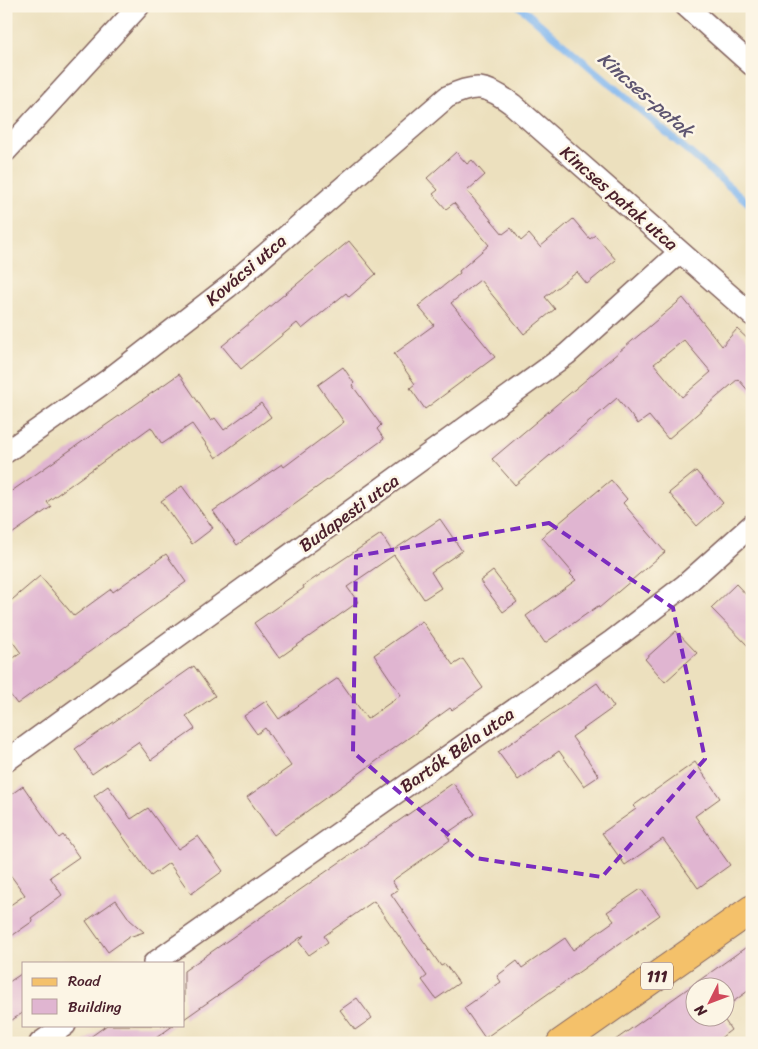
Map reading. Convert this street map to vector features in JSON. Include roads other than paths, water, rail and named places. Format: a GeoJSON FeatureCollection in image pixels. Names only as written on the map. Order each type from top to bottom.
{"type":"FeatureCollection","features":[{"type":"Feature","properties":{"kind":"main road","name":"111"},"geometry":{"type":"LineString","coordinates":[[561,1043],[752,909]]}},
{"type":"Feature","properties":{"kind":"street"},"geometry":{"type":"LineString","coordinates":[[6,151],[139,6]]}},
{"type":"Feature","properties":{"kind":"street"},"geometry":{"type":"LineString","coordinates":[[686,6],[752,65]]}},
{"type":"Feature","properties":{"kind":"street","name":"Kincses patak utca"},"geometry":{"type":"LineString","coordinates":[[481,87],[497,92],[512,104],[752,315]]}},
{"type":"Feature","properties":{"kind":"street","name":"Kovácsi utca"},"geometry":{"type":"LineString","coordinates":[[6,452],[108,380],[228,287],[447,97],[466,88],[481,87]]}},
{"type":"Feature","properties":{"kind":"street","name":"Budapesti utca"},"geometry":{"type":"LineString","coordinates":[[6,761],[567,354],[680,252]]}},
{"type":"Feature","properties":{"kind":"street","name":"Bartók Béla utca"},"geometry":{"type":"LineString","coordinates":[[155,962],[612,642],[685,585],[752,525]]}},
{"type":"Feature","properties":{"kind":"street"},"geometry":{"type":"LineString","coordinates":[[40,1043],[64,1026]]}},
{"type":"Feature","properties":{"kind":"waterway","name":"Kincses-patak"},"geometry":{"type":"LineString","coordinates":[[519,6],[752,206]]}}]}
